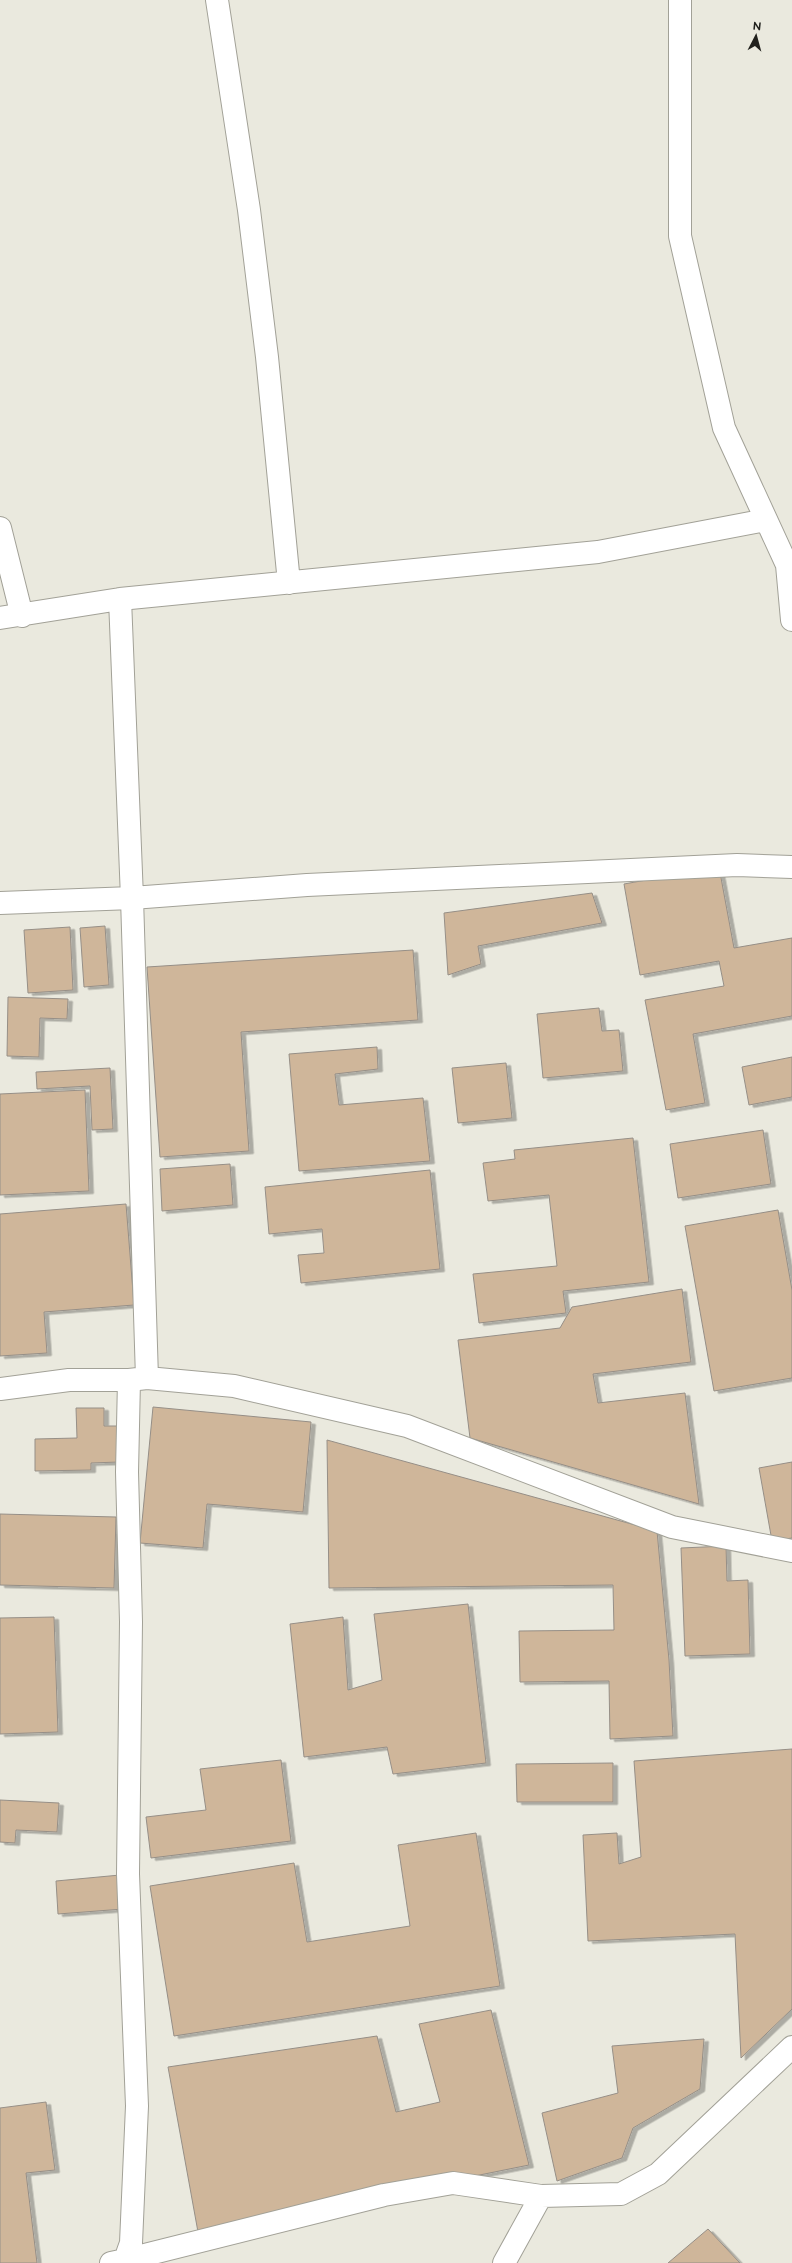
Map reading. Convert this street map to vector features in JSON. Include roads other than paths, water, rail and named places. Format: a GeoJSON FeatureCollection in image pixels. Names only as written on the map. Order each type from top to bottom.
{"type":"FeatureCollection","features":[{"type":"Feature","properties":{"kind":"street"},"geometry":{"type":"LineString","coordinates":[[217,0],[249,210],[266,357],[289,583]]}},
{"type":"Feature","properties":{"kind":"street"},"geometry":{"type":"LineString","coordinates":[[680,0],[680,236],[724,428],[787,565],[792,620]]}},
{"type":"Feature","properties":{"kind":"street"},"geometry":{"type":"LineString","coordinates":[[0,618],[22,616],[120,599],[598,552],[766,520]]}},
{"type":"Feature","properties":{"kind":"street"},"geometry":{"type":"LineString","coordinates":[[0,528],[22,616]]}},
{"type":"Feature","properties":{"kind":"street"},"geometry":{"type":"LineString","coordinates":[[118,2262],[131,2243],[137,2106],[128,1874],[131,1622],[126,1472],[138,1379],[132,898],[120,599]]}},
{"type":"Feature","properties":{"kind":"street"},"geometry":{"type":"LineString","coordinates":[[0,903],[132,898],[307,885],[705,866],[737,865],[792,867]]}},
{"type":"Feature","properties":{"kind":"street"},"geometry":{"type":"LineString","coordinates":[[0,1389],[69,1380],[138,1379],[234,1386],[406,1426],[672,1527],[792,1551]]}},
{"type":"Feature","properties":{"kind":"street"},"geometry":{"type":"LineString","coordinates":[[118,2262],[384,2195],[453,2183],[541,2196],[621,2194],[658,2174],[792,2047]]}},
{"type":"Feature","properties":{"kind":"street"},"geometry":{"type":"LineString","coordinates":[[504,2263],[541,2196]]}}]}
